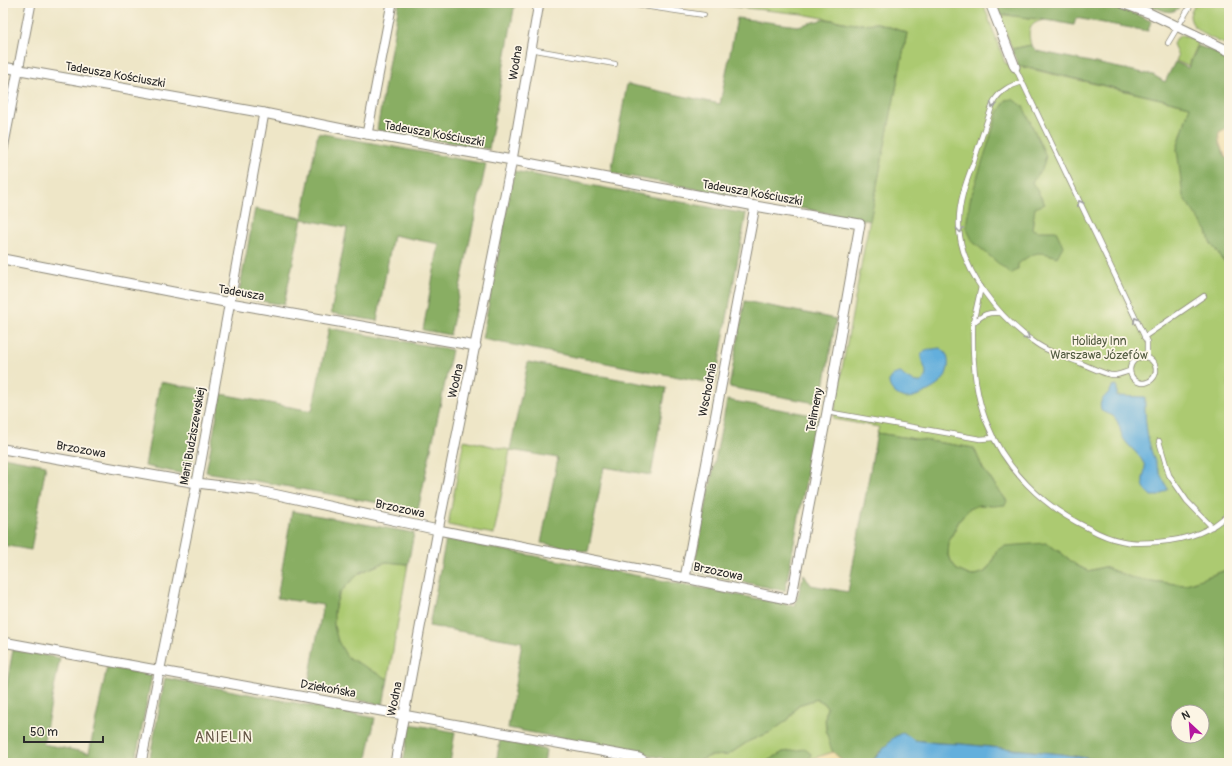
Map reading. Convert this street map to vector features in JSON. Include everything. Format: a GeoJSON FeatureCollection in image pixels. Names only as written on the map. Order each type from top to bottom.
{"type":"FeatureCollection","features":[{"type":"Feature","properties":{"kind":"street"},"geometry":{"type":"LineString","coordinates":[[3,149],[31,3]]}},
{"type":"Feature","properties":{"kind":"street"},"geometry":{"type":"LineString","coordinates":[[367,134],[392,3]]}},
{"type":"Feature","properties":{"kind":"street","name":"Wodna"},"geometry":{"type":"LineString","coordinates":[[395,763],[438,530],[512,160],[539,3]]}},
{"type":"Feature","properties":{"kind":"street"},"geometry":{"type":"LineString","coordinates":[[990,3],[1015,67]]}},
{"type":"Feature","properties":{"kind":"street"},"geometry":{"type":"LineString","coordinates":[[1122,3],[1178,26],[1229,51]]}},
{"type":"Feature","properties":{"kind":"street","name":"Tadeusza Kościuszki"},"geometry":{"type":"LineString","coordinates":[[3,67],[264,113],[367,134],[860,224]]}},
{"type":"Feature","properties":{"kind":"street","name":"Marii Budziszewskiej"},"geometry":{"type":"LineString","coordinates":[[141,763],[197,483],[264,113]]}},
{"type":"Feature","properties":{"kind":"street","name":"Wschodnia"},"geometry":{"type":"LineString","coordinates":[[685,578],[756,206]]}},
{"type":"Feature","properties":{"kind":"street","name":"Telimeny"},"geometry":{"type":"LineString","coordinates":[[791,600],[827,412],[860,224]]}},
{"type":"Feature","properties":{"kind":"street","name":"Tadeusza"},"geometry":{"type":"LineString","coordinates":[[3,259],[230,303],[476,346]]}},
{"type":"Feature","properties":{"kind":"street","name":"Brzozowa"},"geometry":{"type":"LineString","coordinates":[[3,449],[197,483],[255,490],[438,530],[791,600]]}},
{"type":"Feature","properties":{"kind":"street","name":"Dziekońska"},"geometry":{"type":"LineString","coordinates":[[3,642],[639,758],[648,763]]}},
{"type":"Feature","properties":{"kind":"lane"},"geometry":{"type":"LineString","coordinates":[[623,3],[704,15]]}},
{"type":"Feature","properties":{"kind":"lane"},"geometry":{"type":"LineString","coordinates":[[1168,43],[1192,3]]}},
{"type":"Feature","properties":{"kind":"lane"},"geometry":{"type":"LineString","coordinates":[[530,49],[615,64]]}},
{"type":"Feature","properties":{"kind":"lane"},"geometry":{"type":"LineString","coordinates":[[1015,67],[1147,342],[1147,357]]}},
{"type":"Feature","properties":{"kind":"lane"},"geometry":{"type":"LineString","coordinates":[[1022,82],[999,93],[994,100],[963,191],[959,214],[959,227],[968,262],[981,288],[1001,313],[1025,336],[1038,345],[1052,352],[1112,375],[1130,371]]}},
{"type":"Feature","properties":{"kind":"lane"},"geometry":{"type":"LineString","coordinates":[[981,288],[974,323],[972,350],[976,386],[986,420],[994,438],[1019,476],[1039,496],[1059,513],[1104,536],[1122,541],[1141,543],[1166,541],[1185,537],[1212,527],[1222,520],[1229,512]]}},
{"type":"Feature","properties":{"kind":"lane"},"geometry":{"type":"LineString","coordinates":[[1144,337],[1204,296]]}},
{"type":"Feature","properties":{"kind":"lane"},"geometry":{"type":"LineString","coordinates":[[974,323],[989,312],[1001,313]]}},
{"type":"Feature","properties":{"kind":"lane"},"geometry":{"type":"LineString","coordinates":[[1140,357],[1147,357],[1156,365],[1157,372],[1154,378],[1149,382],[1143,383],[1136,381],[1131,377],[1131,365],[1140,357]]}},
{"type":"Feature","properties":{"kind":"lane"},"geometry":{"type":"LineString","coordinates":[[827,412],[980,439],[994,438]]}},
{"type":"Feature","properties":{"kind":"lane"},"geometry":{"type":"LineString","coordinates":[[1159,441],[1169,475],[1188,501],[1212,527]]}},
{"type":"Feature","properties":{"kind":"green space"},"geometry":{"type":"Polygon","coordinates":[[[399,3],[515,3],[489,149],[377,130],[399,3]]]}},
{"type":"Feature","properties":{"kind":"green space","name":"Holiday Inn Warszawa Józefów"},"geometry":{"type":"Polygon","coordinates":[[[699,3],[983,3],[1005,63],[1190,106],[1177,149],[1210,242],[1229,268],[1229,569],[1184,585],[1135,579],[1104,567],[1088,571],[1076,565],[1060,552],[997,550],[992,562],[985,572],[971,576],[957,570],[948,556],[949,541],[959,521],[969,509],[979,505],[994,506],[1007,501],[983,469],[974,448],[877,433],[879,427],[833,419],[865,244],[907,33],[878,23],[855,24],[802,14],[699,3]]]}},
{"type":"Feature","properties":{"kind":"green space"},"geometry":{"type":"Polygon","coordinates":[[[996,3],[1090,3],[1130,12],[1151,21],[1148,31],[1076,18],[1074,25],[999,14],[996,3]]]}},
{"type":"Feature","properties":{"kind":"green space"},"geometry":{"type":"Polygon","coordinates":[[[1138,3],[1183,3],[1176,10],[1169,12],[1153,6],[1151,8],[1138,3]]]}},
{"type":"Feature","properties":{"kind":"green space"},"geometry":{"type":"Polygon","coordinates":[[[1196,3],[1229,3],[1229,46],[1205,35],[1194,26],[1190,15],[1196,3]]]}},
{"type":"Feature","properties":{"kind":"green space"},"geometry":{"type":"Polygon","coordinates":[[[999,14],[1045,20],[1032,25],[1030,28],[1029,35],[1031,45],[1012,49],[999,14]]]}},
{"type":"Feature","properties":{"kind":"green space"},"geometry":{"type":"Polygon","coordinates":[[[737,18],[798,26],[825,19],[855,24],[878,23],[907,33],[870,221],[611,173],[627,84],[720,104],[737,18]]]}},
{"type":"Feature","properties":{"kind":"green space"},"geometry":{"type":"Polygon","coordinates":[[[1181,35],[1199,42],[1188,66],[1176,61],[1178,56],[1173,44],[1181,35]]]}},
{"type":"Feature","properties":{"kind":"green space"},"geometry":{"type":"Polygon","coordinates":[[[1031,45],[1037,51],[1153,75],[1165,82],[1175,62],[1188,68],[1198,46],[1229,56],[1229,127],[1220,132],[1222,151],[1229,161],[1229,268],[1210,242],[1207,231],[1183,197],[1177,149],[1190,106],[1018,65],[1012,49],[1031,45]]]}},
{"type":"Feature","properties":{"kind":"green space"},"geometry":{"type":"Polygon","coordinates":[[[1012,99],[1023,106],[1046,156],[1042,170],[1032,182],[1045,204],[1035,208],[1032,229],[1038,231],[1056,231],[1063,246],[1057,257],[1041,253],[1033,254],[1018,264],[1018,269],[1011,274],[973,242],[966,227],[970,200],[998,113],[1006,100],[1012,99]]]}},
{"type":"Feature","properties":{"kind":"green space"},"geometry":{"type":"Polygon","coordinates":[[[318,133],[486,164],[450,335],[423,330],[439,244],[393,235],[377,321],[331,313],[347,228],[302,219],[284,305],[238,297],[255,209],[302,218],[318,133]]]}},
{"type":"Feature","properties":{"kind":"green space"},"geometry":{"type":"Polygon","coordinates":[[[514,171],[746,214],[715,384],[482,339],[514,171]]]}},
{"type":"Feature","properties":{"kind":"green space"},"geometry":{"type":"Polygon","coordinates":[[[745,301],[836,319],[821,404],[729,387],[745,301]]]}},
{"type":"Feature","properties":{"kind":"green space"},"geometry":{"type":"Polygon","coordinates":[[[329,328],[452,350],[418,510],[206,472],[221,394],[312,411],[329,328]]]}},
{"type":"Feature","properties":{"kind":"green space"},"geometry":{"type":"Polygon","coordinates":[[[528,362],[666,388],[651,475],[604,467],[588,552],[541,543],[558,458],[510,450],[528,362]]]}},
{"type":"Feature","properties":{"kind":"green space"},"geometry":{"type":"Polygon","coordinates":[[[160,382],[205,390],[189,475],[145,466],[160,382]]]}},
{"type":"Feature","properties":{"kind":"green space"},"geometry":{"type":"Polygon","coordinates":[[[727,400],[818,416],[785,591],[693,571],[727,400]]]}},
{"type":"Feature","properties":{"kind":"green space"},"geometry":{"type":"Polygon","coordinates":[[[877,433],[974,448],[983,469],[1007,501],[1005,505],[979,505],[969,509],[959,521],[949,541],[948,556],[957,570],[971,576],[985,572],[992,562],[997,550],[1005,546],[1046,543],[1076,565],[1088,571],[1104,567],[1135,579],[1184,585],[1229,569],[1229,762],[1117,763],[1061,754],[914,740],[879,752],[871,763],[845,763],[835,755],[831,748],[827,736],[825,717],[827,707],[824,703],[817,699],[798,705],[789,719],[771,732],[749,741],[728,755],[710,756],[694,763],[666,763],[663,758],[508,728],[522,642],[429,626],[446,539],[795,606],[804,574],[811,585],[848,592],[877,433]]]}},
{"type":"Feature","properties":{"kind":"green space"},"geometry":{"type":"Polygon","coordinates":[[[464,440],[510,450],[494,534],[448,525],[464,440]]]}},
{"type":"Feature","properties":{"kind":"green space"},"geometry":{"type":"Polygon","coordinates":[[[3,457],[46,465],[31,550],[3,545],[3,457]]]}},
{"type":"Feature","properties":{"kind":"green space"},"geometry":{"type":"Polygon","coordinates":[[[292,511],[414,533],[408,564],[386,562],[361,572],[339,594],[334,611],[334,626],[338,641],[347,657],[388,679],[383,705],[307,690],[323,605],[277,598],[292,511]]]}},
{"type":"Feature","properties":{"kind":"green space"},"geometry":{"type":"Polygon","coordinates":[[[386,562],[408,564],[388,679],[361,666],[347,656],[338,642],[334,623],[335,605],[338,597],[348,583],[363,572],[386,562]]]}},
{"type":"Feature","properties":{"kind":"green space"},"geometry":{"type":"Polygon","coordinates":[[[13,650],[60,658],[43,744],[89,753],[107,667],[152,675],[135,763],[3,763],[3,704],[13,650]]]}},
{"type":"Feature","properties":{"kind":"green space"},"geometry":{"type":"Polygon","coordinates":[[[165,678],[375,718],[366,763],[149,763],[165,678]]]}},
{"type":"Feature","properties":{"kind":"green space"},"geometry":{"type":"Polygon","coordinates":[[[817,699],[824,703],[827,707],[825,724],[833,752],[809,760],[811,754],[783,752],[764,763],[694,763],[710,756],[728,755],[749,741],[771,732],[789,719],[798,705],[817,699]]]}},
{"type":"Feature","properties":{"kind":"green space"},"geometry":{"type":"Polygon","coordinates":[[[410,724],[455,732],[450,763],[403,763],[410,724]]]}},
{"type":"Feature","properties":{"kind":"green space"},"geometry":{"type":"Polygon","coordinates":[[[500,740],[546,750],[544,763],[496,763],[500,740]]]}},
{"type":"Feature","properties":{"kind":"green space"},"geometry":{"type":"Polygon","coordinates":[[[805,749],[811,754],[809,760],[804,763],[764,763],[783,752],[805,749]]]}},
{"type":"Feature","properties":{"kind":"sand"},"geometry":{"type":"Polygon","coordinates":[[[1229,127],[1229,161],[1221,147],[1219,132],[1229,127]]]}},
{"type":"Feature","properties":{"kind":"sand"},"geometry":{"type":"Polygon","coordinates":[[[833,752],[845,763],[804,763],[814,758],[833,752]]]}},
{"type":"Feature","properties":{"kind":"water"},"geometry":{"type":"Polygon","coordinates":[[[940,348],[947,355],[948,365],[946,375],[940,383],[924,393],[910,398],[901,397],[892,390],[889,382],[890,378],[901,373],[910,380],[922,382],[926,371],[921,357],[923,353],[940,348]]]}},
{"type":"Feature","properties":{"kind":"water"},"geometry":{"type":"Polygon","coordinates":[[[1117,385],[1117,396],[1145,397],[1147,434],[1157,467],[1168,489],[1159,496],[1151,496],[1146,490],[1143,481],[1145,466],[1143,462],[1124,440],[1115,418],[1103,412],[1101,409],[1100,405],[1102,399],[1109,392],[1112,386],[1117,385]]]}},
{"type":"Feature","properties":{"kind":"water"},"geometry":{"type":"Polygon","coordinates":[[[903,732],[914,740],[1061,754],[1117,763],[871,763],[893,738],[903,732]]]}},
{"type":"Feature","properties":{"kind":"district","name":"ANIELIN"},"geometry":{"type":"Point","coordinates":[224,737]}}]}
